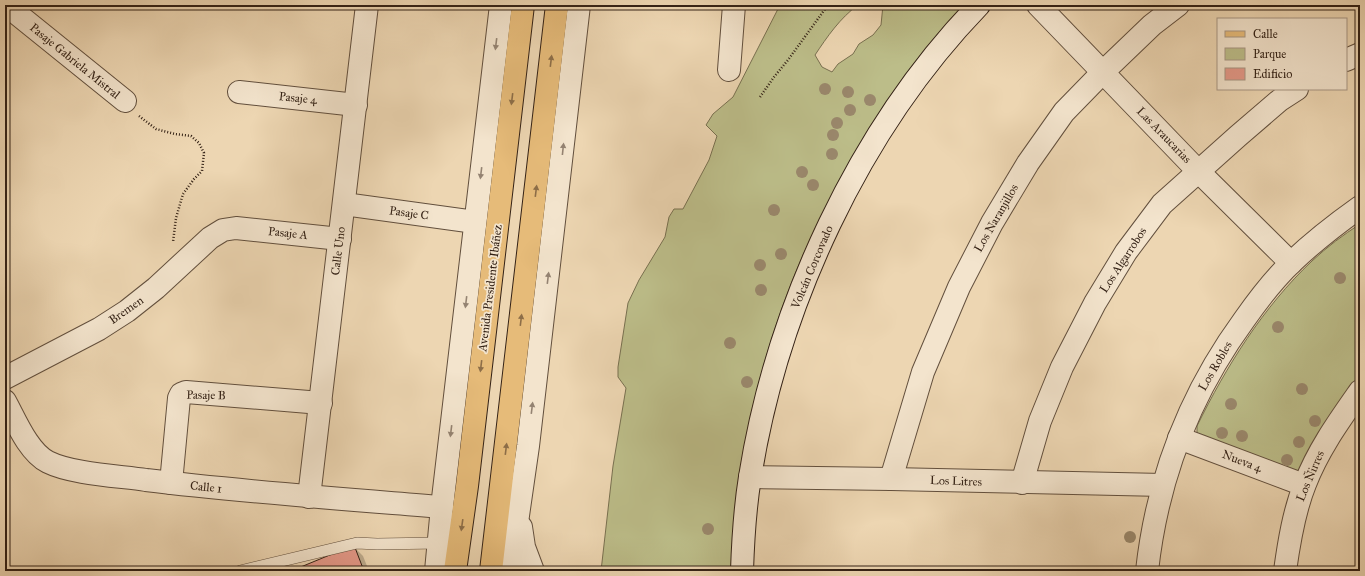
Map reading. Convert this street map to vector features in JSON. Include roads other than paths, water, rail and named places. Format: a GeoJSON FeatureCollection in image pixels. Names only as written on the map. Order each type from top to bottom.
{"type":"FeatureCollection","features":[{"type":"Feature","properties":{"kind":"main road","name":"Avenida Presidente Ibáñez"},"geometry":{"type":"LineString","coordinates":[[455,571],[467,486],[523,5]]}},
{"type":"Feature","properties":{"kind":"main road"},"geometry":{"type":"LineString","coordinates":[[491,571],[557,5]]}},
{"type":"Feature","properties":{"kind":"street","name":"Pasaje Gabriela Mistral"},"geometry":{"type":"LineString","coordinates":[[6,5],[125,101]]}},
{"type":"Feature","properties":{"kind":"street","name":"Calle Uno"},"geometry":{"type":"LineString","coordinates":[[309,497],[368,5]]}},
{"type":"Feature","properties":{"kind":"street","name":"Avenida Presidente Ibáñez"},"geometry":{"type":"LineString","coordinates":[[436,571],[442,507],[501,5]]}},
{"type":"Feature","properties":{"kind":"street"},"geometry":{"type":"LineString","coordinates":[[510,571],[528,446],[579,5]]}},
{"type":"Feature","properties":{"kind":"street"},"geometry":{"type":"LineString","coordinates":[[729,70],[734,5]]}},
{"type":"Feature","properties":{"kind":"street","name":"Volcán Corcovado"},"geometry":{"type":"LineString","coordinates":[[742,571],[744,530],[750,477],[762,416],[797,298],[827,229],[862,164],[905,95],[936,52],[979,5]]}},
{"type":"Feature","properties":{"kind":"street","name":"Las Araucarias"},"geometry":{"type":"LineString","coordinates":[[1038,5],[1198,171],[1291,263]]}},
{"type":"Feature","properties":{"kind":"street","name":"Los Naranjillos"},"geometry":{"type":"LineString","coordinates":[[891,479],[923,372],[958,287],[980,244],[1028,163],[1060,119],[1103,72],[1152,25],[1178,5]]}},
{"type":"Feature","properties":{"kind":"street"},"geometry":{"type":"LineString","coordinates":[[1347,60],[1360,54]]}},
{"type":"Feature","properties":{"kind":"street","name":"Los Algarrobos"},"geometry":{"type":"LineString","coordinates":[[1022,483],[1040,421],[1059,374],[1095,303],[1126,252],[1162,204],[1280,100],[1295,90]]}},
{"type":"Feature","properties":{"kind":"street","name":"Pasaje 4"},"geometry":{"type":"LineString","coordinates":[[240,92],[356,105]]}},
{"type":"Feature","properties":{"kind":"street","name":"Pasaje C"},"geometry":{"type":"LineString","coordinates":[[344,204],[475,222]]}},
{"type":"Feature","properties":{"kind":"street","name":"Los Robles"},"geometry":{"type":"LineString","coordinates":[[1147,571],[1154,526],[1163,485],[1179,438],[1192,407],[1221,353],[1254,306],[1291,263],[1322,235],[1360,207]]}},
{"type":"Feature","properties":{"kind":"street","name":"Pasaje A"},"geometry":{"type":"LineString","coordinates":[[236,228],[340,238]]}},
{"type":"Feature","properties":{"kind":"street","name":"Bremen"},"geometry":{"type":"LineString","coordinates":[[5,378],[99,329],[127,311],[156,288],[210,238],[223,230],[236,228]]}},
{"type":"Feature","properties":{"kind":"street","name":"Pasaje B"},"geometry":{"type":"LineString","coordinates":[[170,483],[179,398],[181,394],[186,392],[320,403]]}},
{"type":"Feature","properties":{"kind":"street","name":"Los Ñirres"},"geometry":{"type":"LineString","coordinates":[[1285,571],[1288,545],[1304,485],[1313,464],[1326,441],[1360,392]]}},
{"type":"Feature","properties":{"kind":"street","name":"Calle 1"},"geometry":{"type":"LineString","coordinates":[[5,401],[27,441],[39,455],[49,462],[72,469],[170,483],[309,497],[442,507]]}},
{"type":"Feature","properties":{"kind":"street","name":"Nueva 4"},"geometry":{"type":"LineString","coordinates":[[1179,438],[1304,485]]}},
{"type":"Feature","properties":{"kind":"street","name":"Los Litres"},"geometry":{"type":"LineString","coordinates":[[750,477],[1163,485]]}},
{"type":"Feature","properties":{"kind":"street"},"geometry":{"type":"LineString","coordinates":[[519,502],[521,532],[524,547],[533,571]]}},
{"type":"Feature","properties":{"kind":"lane"},"geometry":{"type":"LineString","coordinates":[[240,571],[357,544],[438,543]]}}]}
